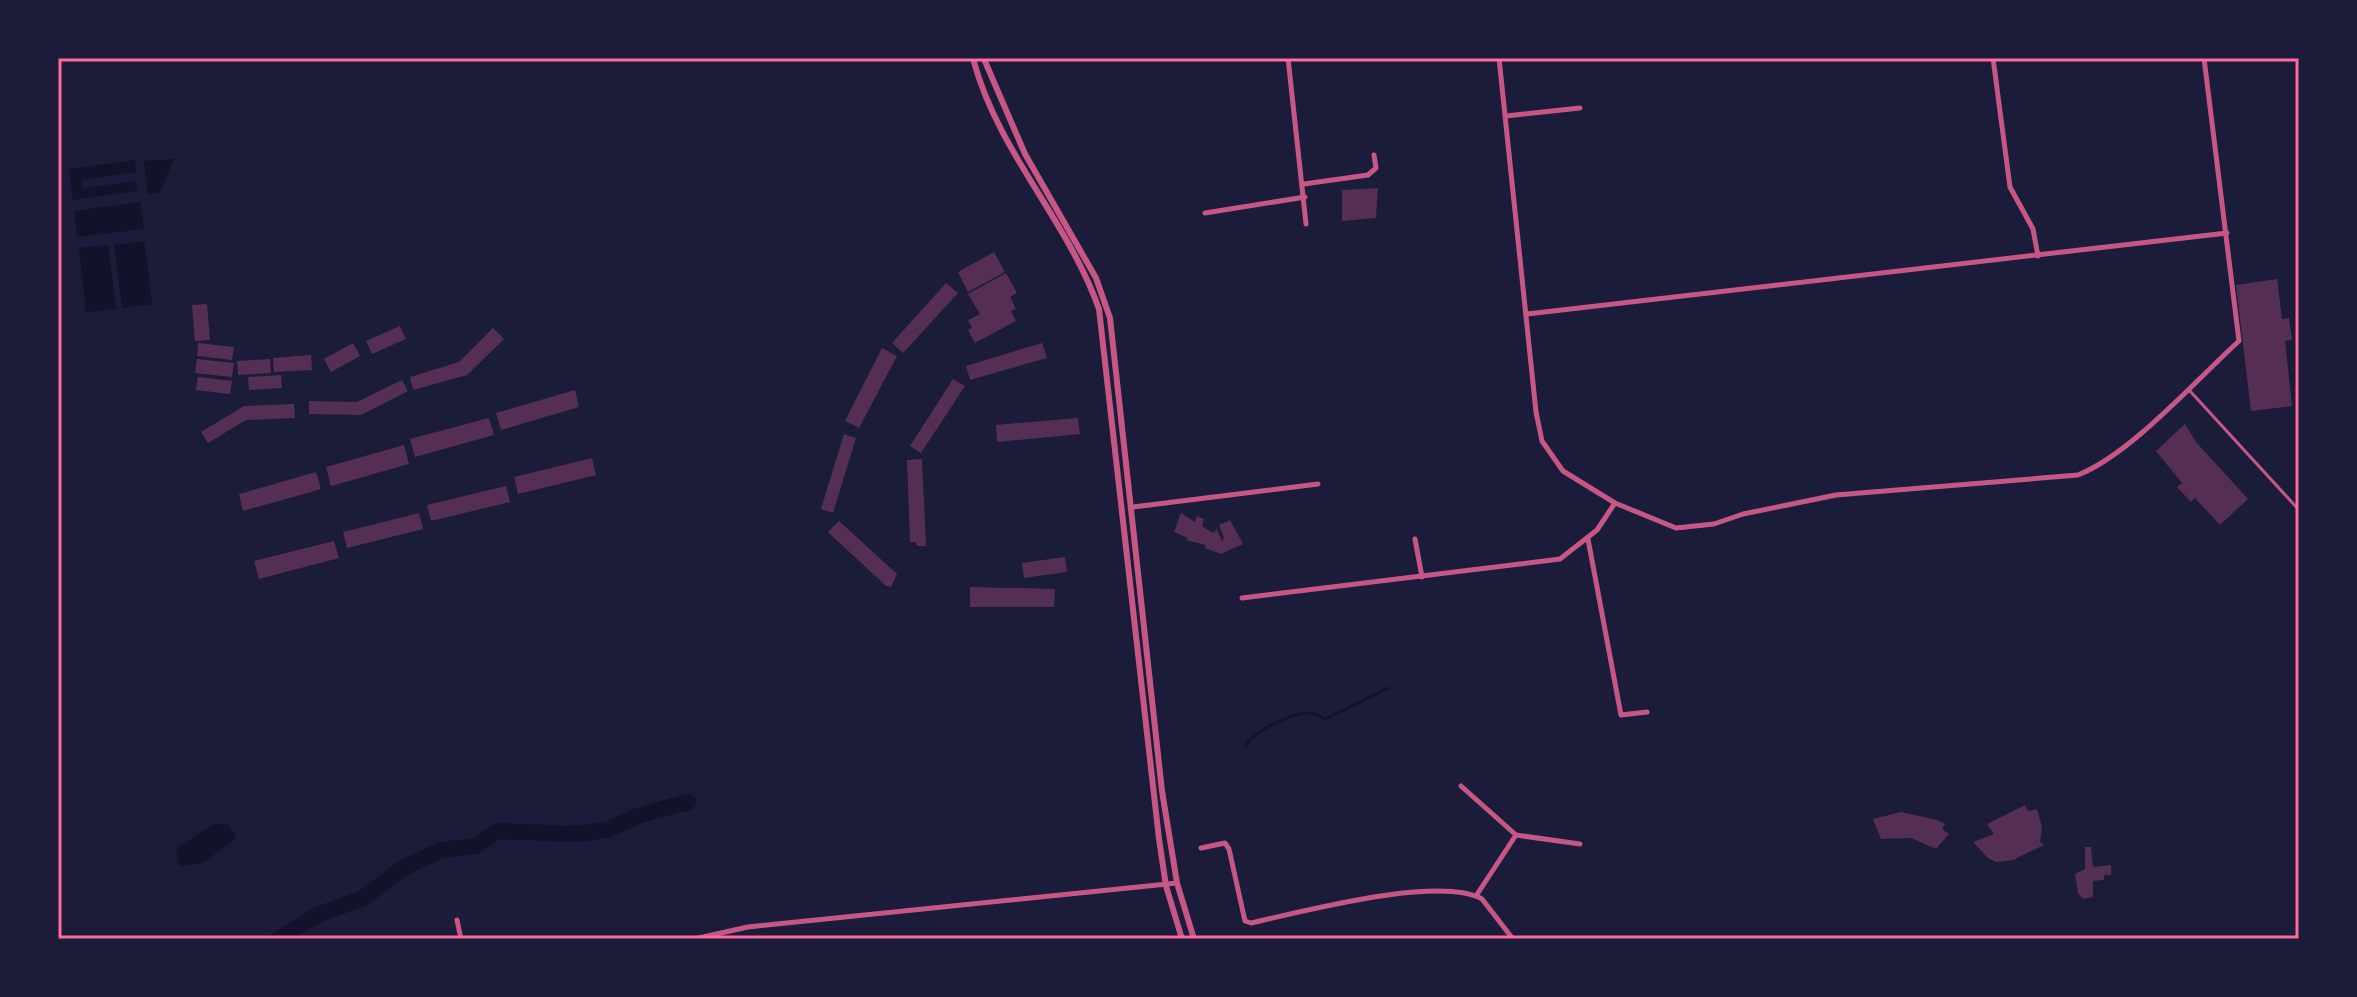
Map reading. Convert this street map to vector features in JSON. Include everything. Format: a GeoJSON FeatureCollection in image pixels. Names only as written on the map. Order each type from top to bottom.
{"type":"FeatureCollection","features":[{"type":"Feature","properties":{"kind":"street"},"geometry":{"type":"LineString","coordinates":[[1288,58],[1306,224]]}},
{"type":"Feature","properties":{"kind":"street"},"geometry":{"type":"LineString","coordinates":[[1499,58],[1536,414],[1542,441],[1563,471],[1615,503],[1649,520],[1689,528],[1836,495],[2078,475],[2091,470],[2138,434],[2239,341],[2204,58]]}},
{"type":"Feature","properties":{"kind":"street"},"geometry":{"type":"LineString","coordinates":[[1993,58],[2010,187],[2033,229],[2038,256]]}},
{"type":"Feature","properties":{"kind":"street"},"geometry":{"type":"LineString","coordinates":[[1182,939],[1166,886],[1099,309],[1087,279],[1002,134],[972,60],[984,59],[1025,154],[1106,300],[1115,345],[1162,791],[1177,883],[1194,939]]}},
{"type":"Feature","properties":{"kind":"street"},"geometry":{"type":"LineString","coordinates":[[1506,116],[1580,108]]}},
{"type":"Feature","properties":{"kind":"street"},"geometry":{"type":"LineString","coordinates":[[1304,184],[1368,175],[1376,168],[1374,155]]}},
{"type":"Feature","properties":{"kind":"street"},"geometry":{"type":"LineString","coordinates":[[1205,213],[1305,197]]}},
{"type":"Feature","properties":{"kind":"street"},"geometry":{"type":"LineString","coordinates":[[1527,314],[2227,233]]}},
{"type":"Feature","properties":{"kind":"street"},"geometry":{"type":"LineString","coordinates":[[1133,507],[1318,484]]}},
{"type":"Feature","properties":{"kind":"street"},"geometry":{"type":"LineString","coordinates":[[1242,598],[1544,563],[1576,550],[1615,503]]}},
{"type":"Feature","properties":{"kind":"street"},"geometry":{"type":"LineString","coordinates":[[1587,538],[1621,715],[1647,712]]}},
{"type":"Feature","properties":{"kind":"street"},"geometry":{"type":"LineString","coordinates":[[1415,539],[1422,577]]}},
{"type":"Feature","properties":{"kind":"street"},"geometry":{"type":"LineString","coordinates":[[1132,587],[1141,585]]}},
{"type":"Feature","properties":{"kind":"street"},"geometry":{"type":"LineString","coordinates":[[1461,786],[1516,835],[1580,844]]}},
{"type":"Feature","properties":{"kind":"street"},"geometry":{"type":"LineString","coordinates":[[1476,896],[1516,835]]}},
{"type":"Feature","properties":{"kind":"street"},"geometry":{"type":"LineString","coordinates":[[1201,848],[1225,843],[1229,849],[1241,910],[1245,921],[1251,923],[1414,892],[1476,896],[1494,910],[1513,939]]}},
{"type":"Feature","properties":{"kind":"street"},"geometry":{"type":"LineString","coordinates":[[694,939],[748,927],[1177,883]]}},
{"type":"Feature","properties":{"kind":"street"},"geometry":{"type":"LineString","coordinates":[[457,920],[461,939]]}},
{"type":"Feature","properties":{"kind":"lane"},"geometry":{"type":"LineString","coordinates":[[2187,389],[2299,510]]}},
{"type":"Feature","properties":{"kind":"shaded area"},"geometry":{"type":"Polygon","coordinates":[[[174,159],[160,192],[148,195],[144,161],[174,159]]]}},
{"type":"Feature","properties":{"kind":"shaded area"},"geometry":{"type":"Polygon","coordinates":[[[135,160],[136,172],[82,180],[83,188],[136,181],[137,191],[73,200],[69,169],[135,160]]]}},
{"type":"Feature","properties":{"kind":"shaded area"},"geometry":{"type":"Polygon","coordinates":[[[140,202],[144,229],[77,237],[74,211],[140,202]]]}},
{"type":"Feature","properties":{"kind":"shaded area"},"geometry":{"type":"Polygon","coordinates":[[[144,241],[152,304],[122,308],[114,245],[144,241]]]}},
{"type":"Feature","properties":{"kind":"shaded area"},"geometry":{"type":"Polygon","coordinates":[[[108,245],[116,309],[86,312],[79,248],[108,245]]]}},
{"type":"Feature","properties":{"kind":"shaded area"},"geometry":{"type":"Polygon","coordinates":[[[216,823],[228,825],[235,834],[234,840],[203,863],[179,866],[176,848],[216,823]]]}},
{"type":"Feature","properties":{"kind":"building"},"geometry":{"type":"Polygon","coordinates":[[[1378,188],[1376,218],[1342,221],[1342,190],[1378,188]]]}},
{"type":"Feature","properties":{"kind":"building"},"geometry":{"type":"Polygon","coordinates":[[[994,252],[1005,272],[968,292],[958,272],[994,252]]]}},
{"type":"Feature","properties":{"kind":"building"},"geometry":{"type":"Polygon","coordinates":[[[1006,273],[1017,293],[1010,297],[1016,309],[1011,311],[1016,321],[975,343],[968,330],[972,328],[968,320],[980,314],[968,294],[1006,273]]]}},
{"type":"Feature","properties":{"kind":"building"},"geometry":{"type":"Polygon","coordinates":[[[2277,279],[2282,319],[2289,318],[2292,340],[2285,341],[2292,406],[2251,411],[2236,285],[2277,279]]]}},
{"type":"Feature","properties":{"kind":"building"},"geometry":{"type":"Polygon","coordinates":[[[946,283],[958,293],[903,353],[892,343],[946,283]]]}},
{"type":"Feature","properties":{"kind":"building"},"geometry":{"type":"Polygon","coordinates":[[[207,304],[210,340],[195,341],[192,305],[207,304]]]}},
{"type":"Feature","properties":{"kind":"building"},"geometry":{"type":"Polygon","coordinates":[[[400,326],[406,339],[372,354],[366,341],[400,326]]]}},
{"type":"Feature","properties":{"kind":"building"},"geometry":{"type":"Polygon","coordinates":[[[493,328],[504,339],[467,375],[413,390],[410,377],[459,362],[493,328]]]}},
{"type":"Feature","properties":{"kind":"building"},"geometry":{"type":"Polygon","coordinates":[[[198,343],[234,347],[232,360],[197,356],[198,343]]]}},
{"type":"Feature","properties":{"kind":"building"},"geometry":{"type":"Polygon","coordinates":[[[353,343],[360,356],[331,372],[324,359],[353,343]]]}},
{"type":"Feature","properties":{"kind":"building"},"geometry":{"type":"Polygon","coordinates":[[[1042,343],[1047,358],[970,380],[966,366],[1042,343]]]}},
{"type":"Feature","properties":{"kind":"building"},"geometry":{"type":"Polygon","coordinates":[[[882,348],[897,356],[859,428],[845,421],[882,348]]]}},
{"type":"Feature","properties":{"kind":"building"},"geometry":{"type":"Polygon","coordinates":[[[311,355],[312,370],[274,372],[273,358],[311,355]]]}},
{"type":"Feature","properties":{"kind":"building"},"geometry":{"type":"Polygon","coordinates":[[[197,359],[234,363],[232,377],[195,373],[197,359]]]}},
{"type":"Feature","properties":{"kind":"building"},"geometry":{"type":"Polygon","coordinates":[[[270,359],[271,373],[238,375],[237,361],[270,359]]]}},
{"type":"Feature","properties":{"kind":"building"},"geometry":{"type":"Polygon","coordinates":[[[281,375],[282,388],[249,390],[248,377],[281,375]]]}},
{"type":"Feature","properties":{"kind":"building"},"geometry":{"type":"Polygon","coordinates":[[[198,377],[232,381],[230,394],[196,390],[198,377]]]}},
{"type":"Feature","properties":{"kind":"building"},"geometry":{"type":"Polygon","coordinates":[[[953,379],[965,386],[921,453],[910,446],[953,379]]]}},
{"type":"Feature","properties":{"kind":"building"},"geometry":{"type":"Polygon","coordinates":[[[402,380],[408,391],[361,415],[309,414],[309,401],[357,402],[402,380]]]}},
{"type":"Feature","properties":{"kind":"building"},"geometry":{"type":"Polygon","coordinates":[[[575,390],[579,407],[501,430],[496,413],[575,390]]]}},
{"type":"Feature","properties":{"kind":"building"},"geometry":{"type":"Polygon","coordinates":[[[294,404],[295,418],[246,420],[208,443],[201,432],[244,406],[294,404]]]}},
{"type":"Feature","properties":{"kind":"building"},"geometry":{"type":"Polygon","coordinates":[[[489,418],[494,435],[415,457],[410,439],[489,418]]]}},
{"type":"Feature","properties":{"kind":"building"},"geometry":{"type":"Polygon","coordinates":[[[1078,418],[1080,434],[997,442],[996,425],[1078,418]]]}},
{"type":"Feature","properties":{"kind":"building"},"geometry":{"type":"Polygon","coordinates":[[[2185,424],[2196,442],[2248,499],[2220,525],[2195,498],[2191,502],[2177,487],[2182,483],[2156,451],[2185,424]]]}},
{"type":"Feature","properties":{"kind":"building"},"geometry":{"type":"Polygon","coordinates":[[[844,434],[856,438],[833,513],[821,509],[844,434]]]}},
{"type":"Feature","properties":{"kind":"building"},"geometry":{"type":"Polygon","coordinates":[[[404,445],[409,464],[331,486],[326,467],[404,445]]]}},
{"type":"Feature","properties":{"kind":"building"},"geometry":{"type":"Polygon","coordinates":[[[592,458],[596,475],[518,494],[514,477],[592,458]]]}},
{"type":"Feature","properties":{"kind":"building"},"geometry":{"type":"Polygon","coordinates":[[[922,459],[926,546],[917,546],[916,542],[910,542],[907,460],[922,459]]]}},
{"type":"Feature","properties":{"kind":"building"},"geometry":{"type":"Polygon","coordinates":[[[316,472],[321,489],[243,511],[239,494],[316,472]]]}},
{"type":"Feature","properties":{"kind":"building"},"geometry":{"type":"Polygon","coordinates":[[[506,486],[510,502],[431,521],[427,505],[506,486]]]}},
{"type":"Feature","properties":{"kind":"building"},"geometry":{"type":"Polygon","coordinates":[[[419,513],[423,529],[347,548],[343,532],[419,513]]]}},
{"type":"Feature","properties":{"kind":"building"},"geometry":{"type":"Polygon","coordinates":[[[1181,513],[1195,522],[1197,516],[1204,519],[1202,526],[1213,533],[1217,529],[1222,542],[1224,538],[1219,525],[1230,520],[1243,544],[1221,554],[1205,548],[1206,545],[1186,540],[1188,538],[1174,532],[1181,513]]]}},
{"type":"Feature","properties":{"kind":"building"},"geometry":{"type":"Polygon","coordinates":[[[839,521],[897,574],[891,587],[886,586],[828,532],[839,521]]]}},
{"type":"Feature","properties":{"kind":"building"},"geometry":{"type":"Polygon","coordinates":[[[334,541],[339,558],[259,579],[254,561],[334,541]]]}},
{"type":"Feature","properties":{"kind":"building"},"geometry":{"type":"Polygon","coordinates":[[[1065,557],[1067,572],[1024,578],[1022,563],[1065,557]]]}},
{"type":"Feature","properties":{"kind":"building"},"geometry":{"type":"Polygon","coordinates":[[[970,587],[1055,589],[1054,607],[970,607],[970,587]]]}},
{"type":"Feature","properties":{"kind":"building"},"geometry":{"type":"Polygon","coordinates":[[[2025,805],[2028,811],[2037,809],[2042,827],[2040,842],[2044,845],[2013,860],[1996,862],[1988,858],[1973,842],[1994,834],[1987,824],[2025,805]]]}},
{"type":"Feature","properties":{"kind":"building"},"geometry":{"type":"Polygon","coordinates":[[[1901,812],[1937,820],[1945,824],[1942,829],[1949,834],[1936,849],[1911,838],[1881,839],[1873,819],[1901,812]]]}},
{"type":"Feature","properties":{"kind":"building"},"geometry":{"type":"Polygon","coordinates":[[[2085,847],[2091,847],[2093,867],[2111,865],[2111,875],[2104,875],[2104,880],[2093,881],[2093,897],[2083,899],[2078,893],[2075,874],[2085,869],[2085,847]]]}},
{"type":"Feature","properties":{"kind":"waterway"},"geometry":{"type":"LineString","coordinates":[[1246,746],[1256,735],[1282,720],[1310,713],[1325,719],[1388,688]]}},
{"type":"Feature","properties":{"kind":"waterway"},"geometry":{"type":"LineString","coordinates":[[278,939],[319,914],[362,899],[403,868],[441,850],[476,846],[497,831],[576,834],[607,830],[637,816],[688,802]]}}]}
